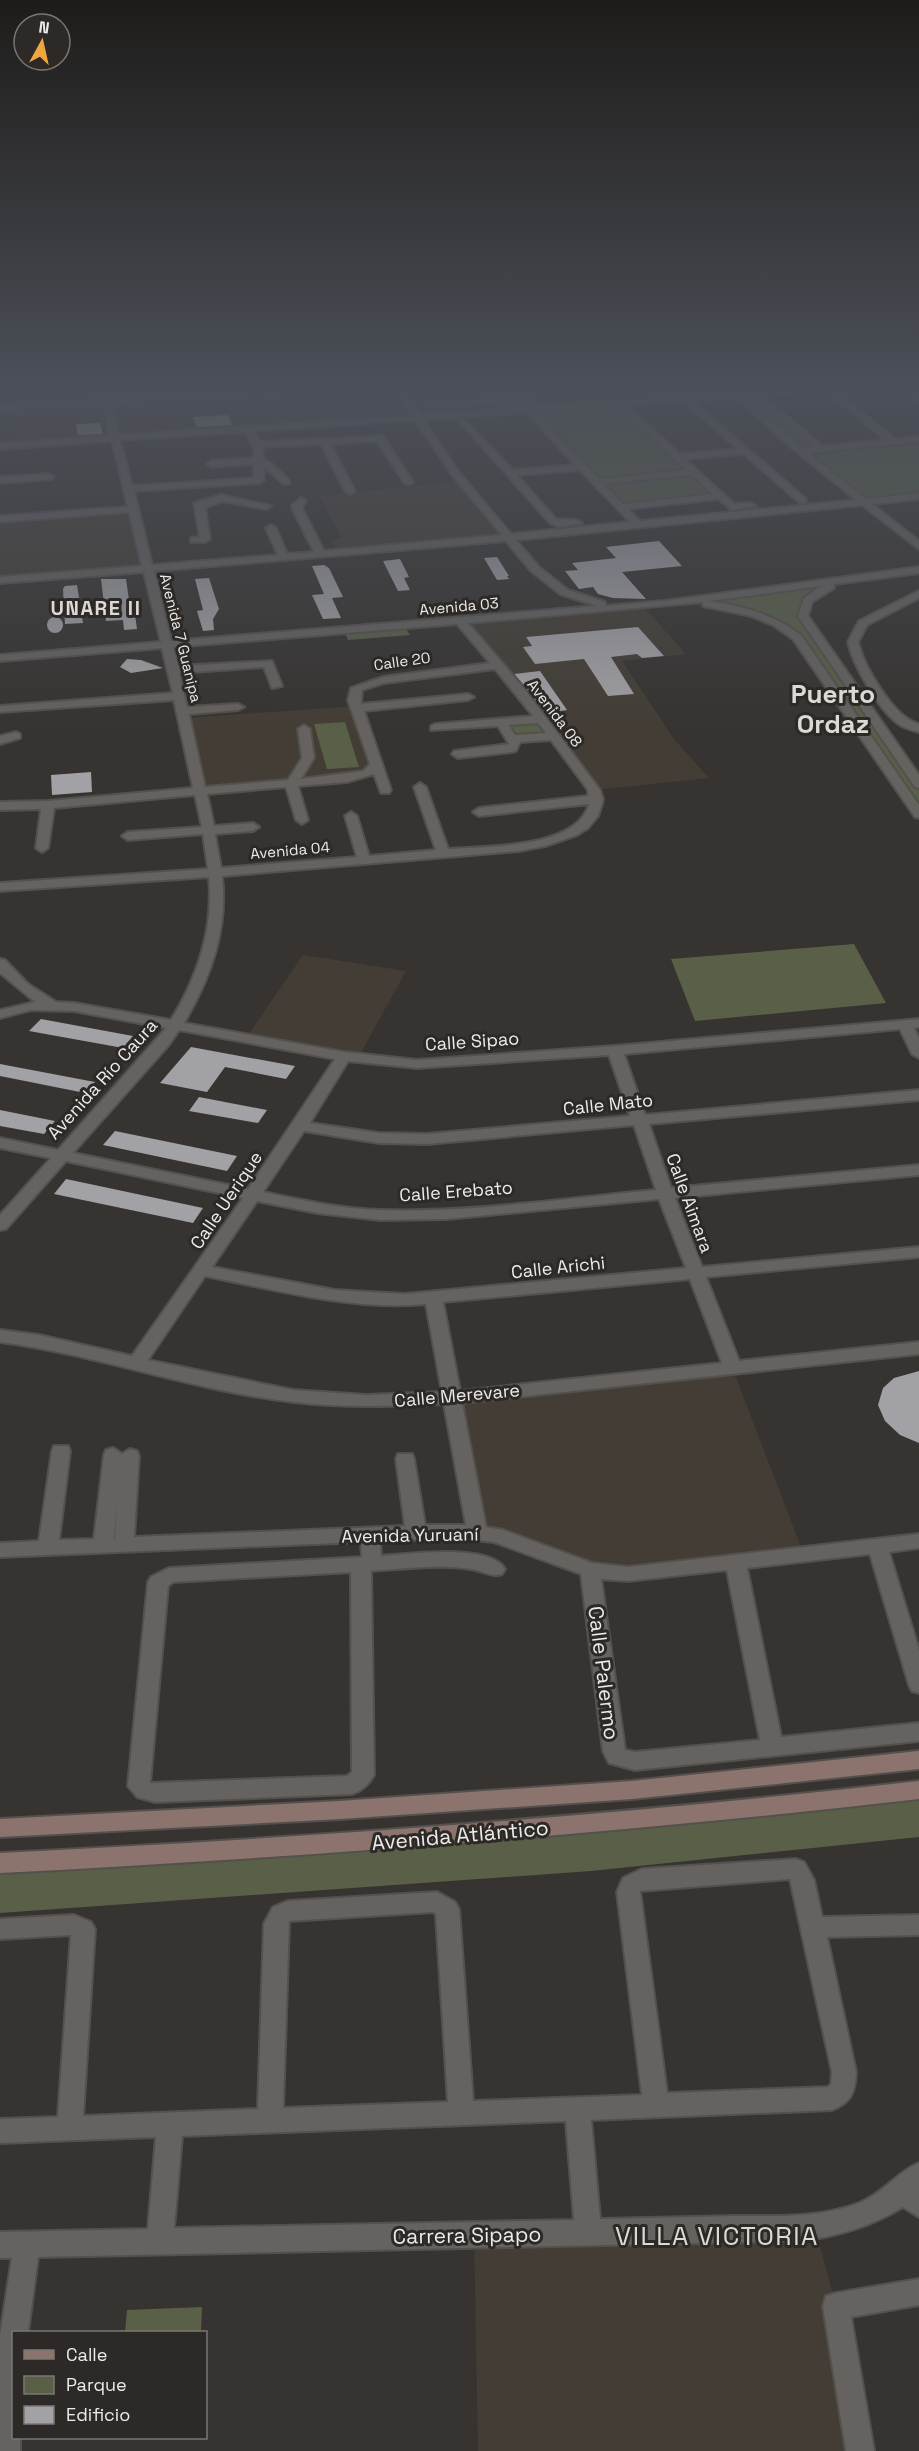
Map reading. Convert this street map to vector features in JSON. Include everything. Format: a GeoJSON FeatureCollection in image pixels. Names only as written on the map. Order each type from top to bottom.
{"type":"FeatureCollection","features":[{"type":"Feature","properties":{"kind":"main road","name":"Avenida Atlántico"},"geometry":{"type":"LineString","coordinates":[[0,1828],[328,1811],[621,1791],[919,1760]]}},
{"type":"Feature","properties":{"kind":"main road","name":"Avenida Atlántico"},"geometry":{"type":"LineString","coordinates":[[0,1863],[290,1849],[473,1835],[766,1808],[919,1790]]}},
{"type":"Feature","properties":{"kind":"street","name":"Avenida 7 Guanipa"},"geometry":{"type":"LineString","coordinates":[[132,504],[184,711],[201,792],[214,873]]}},
{"type":"Feature","properties":{"kind":"street"},"geometry":{"type":"LineString","coordinates":[[194,540],[205,539],[199,505],[201,504]]}},
{"type":"Feature","properties":{"kind":"street"},"geometry":{"type":"LineString","coordinates":[[257,504],[266,506]]}},
{"type":"Feature","properties":{"kind":"street"},"geometry":{"type":"LineString","coordinates":[[298,504],[298,510],[321,555]]}},
{"type":"Feature","properties":{"kind":"street"},"geometry":{"type":"LineString","coordinates":[[481,504],[544,578],[564,592],[601,604],[632,606]]}},
{"type":"Feature","properties":{"kind":"street"},"geometry":{"type":"LineString","coordinates":[[539,504],[556,523],[631,518]]}},
{"type":"Feature","properties":{"kind":"street"},"geometry":{"type":"LineString","coordinates":[[617,504],[639,526]]}},
{"type":"Feature","properties":{"kind":"street"},"geometry":{"type":"LineString","coordinates":[[620,507],[644,504]]}},
{"type":"Feature","properties":{"kind":"street"},"geometry":{"type":"LineString","coordinates":[[729,504],[732,507],[763,504]]}},
{"type":"Feature","properties":{"kind":"street"},"geometry":{"type":"LineString","coordinates":[[0,580],[508,538],[831,504]]}},
{"type":"Feature","properties":{"kind":"street"},"geometry":{"type":"LineString","coordinates":[[865,504],[919,546]]}},
{"type":"Feature","properties":{"kind":"street"},"geometry":{"type":"LineString","coordinates":[[0,519],[133,509]]}},
{"type":"Feature","properties":{"kind":"street"},"geometry":{"type":"LineString","coordinates":[[271,528],[284,558]]}},
{"type":"Feature","properties":{"kind":"street"},"geometry":{"type":"LineString","coordinates":[[898,573],[919,565]]}},
{"type":"Feature","properties":{"kind":"street","name":"Avenida 03"},"geometry":{"type":"LineString","coordinates":[[0,658],[168,644],[346,635],[460,621],[664,604],[919,570]]}},
{"type":"Feature","properties":{"kind":"street"},"geometry":{"type":"LineString","coordinates":[[845,580],[814,593],[806,602],[803,616],[919,784]]}},
{"type":"Feature","properties":{"kind":"street"},"geometry":{"type":"LineString","coordinates":[[919,594],[863,623],[854,638],[853,646],[871,681],[899,720],[919,728]]}},
{"type":"Feature","properties":{"kind":"street"},"geometry":{"type":"LineString","coordinates":[[664,604],[704,604],[740,610],[772,620],[789,630],[806,649],[919,813]]}},
{"type":"Feature","properties":{"kind":"street","name":"Avenida 08"},"geometry":{"type":"LineString","coordinates":[[460,621],[594,790],[597,799]]}},
{"type":"Feature","properties":{"kind":"street"},"geometry":{"type":"LineString","coordinates":[[346,635],[410,635]]}},
{"type":"Feature","properties":{"kind":"street"},"geometry":{"type":"LineString","coordinates":[[174,670],[268,663],[276,686]]}},
{"type":"Feature","properties":{"kind":"street","name":"Calle 20"},"geometry":{"type":"LineString","coordinates":[[358,708],[354,692],[366,683],[497,665]]}},
{"type":"Feature","properties":{"kind":"street"},"geometry":{"type":"LineString","coordinates":[[0,709],[180,696]]}},
{"type":"Feature","properties":{"kind":"street"},"geometry":{"type":"LineString","coordinates":[[386,790],[358,708],[468,697]]}},
{"type":"Feature","properties":{"kind":"street"},"geometry":{"type":"LineString","coordinates":[[184,711],[238,707]]}},
{"type":"Feature","properties":{"kind":"street"},"geometry":{"type":"LineString","coordinates":[[435,728],[539,719]]}},
{"type":"Feature","properties":{"kind":"street"},"geometry":{"type":"LineString","coordinates":[[501,722],[513,741]]}},
{"type":"Feature","properties":{"kind":"street"},"geometry":{"type":"LineString","coordinates":[[291,784],[308,759],[304,729]]}},
{"type":"Feature","properties":{"kind":"street"},"geometry":{"type":"LineString","coordinates":[[0,740],[16,736]]}},
{"type":"Feature","properties":{"kind":"street"},"geometry":{"type":"LineString","coordinates":[[458,754],[508,748],[513,741],[552,736]]}},
{"type":"Feature","properties":{"kind":"street"},"geometry":{"type":"LineString","coordinates":[[0,806],[48,805],[359,777],[376,765]]}},
{"type":"Feature","properties":{"kind":"street"},"geometry":{"type":"LineString","coordinates":[[291,784],[302,820]]}},
{"type":"Feature","properties":{"kind":"street"},"geometry":{"type":"LineString","coordinates":[[420,787],[443,854]]}},
{"type":"Feature","properties":{"kind":"street"},"geometry":{"type":"LineString","coordinates":[[479,812],[597,799]]}},
{"type":"Feature","properties":{"kind":"street","name":"Avenida 04"},"geometry":{"type":"LineString","coordinates":[[0,887],[214,873],[539,844],[579,829],[594,815],[597,799]]}},
{"type":"Feature","properties":{"kind":"street"},"geometry":{"type":"LineString","coordinates":[[42,848],[48,805]]}},
{"type":"Feature","properties":{"kind":"street"},"geometry":{"type":"LineString","coordinates":[[351,816],[364,860]]}},
{"type":"Feature","properties":{"kind":"street"},"geometry":{"type":"LineString","coordinates":[[128,836],[253,827]]}},
{"type":"Feature","properties":{"kind":"street","name":"Avenida Río Caura"},"geometry":{"type":"LineString","coordinates":[[0,1224],[60,1156],[135,1077],[175,1025],[201,975],[213,938],[216,917],[214,873]]}},
{"type":"Feature","properties":{"kind":"street"},"geometry":{"type":"LineString","coordinates":[[0,963],[9,976],[29,993],[52,1005]]}},
{"type":"Feature","properties":{"kind":"street","name":"Calle Sipao"},"geometry":{"type":"LineString","coordinates":[[0,1014],[31,1006],[52,1005],[344,1056],[417,1064],[615,1050],[912,1024]]}},
{"type":"Feature","properties":{"kind":"street"},"geometry":{"type":"LineString","coordinates":[[912,1024],[919,1054]]}},
{"type":"Feature","properties":{"kind":"street","name":"Calle Aimara"},"geometry":{"type":"LineString","coordinates":[[615,1050],[665,1193],[732,1367]]}},
{"type":"Feature","properties":{"kind":"street","name":"Calle Uerique"},"geometry":{"type":"LineString","coordinates":[[138,1363],[300,1126],[344,1056]]}},
{"type":"Feature","properties":{"kind":"street","name":"Calle Mato"},"geometry":{"type":"LineString","coordinates":[[300,1126],[379,1138],[427,1139],[919,1095]]}},
{"type":"Feature","properties":{"kind":"street","name":"Calle Erebato"},"geometry":{"type":"LineString","coordinates":[[0,1143],[351,1213],[400,1215],[446,1214],[919,1170]]}},
{"type":"Feature","properties":{"kind":"street","name":"Calle Arichi"},"geometry":{"type":"LineString","coordinates":[[202,1270],[336,1296],[434,1300],[919,1252]]}},
{"type":"Feature","properties":{"kind":"street"},"geometry":{"type":"LineString","coordinates":[[434,1300],[477,1532]]}},
{"type":"Feature","properties":{"kind":"street","name":"Calle Merevare"},"geometry":{"type":"LineString","coordinates":[[0,1336],[39,1341],[232,1385],[332,1401],[451,1398],[919,1348]]}},
{"type":"Feature","properties":{"kind":"street"},"geometry":{"type":"LineString","coordinates":[[48,1548],[61,1451]]}},
{"type":"Feature","properties":{"kind":"street"},"geometry":{"type":"LineString","coordinates":[[103,1545],[121,1456],[124,1544]]}},
{"type":"Feature","properties":{"kind":"street"},"geometry":{"type":"LineString","coordinates":[[405,1459],[416,1532]]}},
{"type":"Feature","properties":{"kind":"street","name":"Avenida Yuruaní"},"geometry":{"type":"LineString","coordinates":[[0,1550],[416,1532],[477,1532],[513,1540],[590,1570],[628,1574],[919,1542]]}},
{"type":"Feature","properties":{"kind":"street"},"geometry":{"type":"LineString","coordinates":[[370,1534],[367,1565],[363,1775],[359,1781],[352,1785],[155,1793],[145,1791],[139,1786],[158,1582],[162,1578],[169,1575],[367,1565],[455,1559],[481,1563],[495,1569]]}},
{"type":"Feature","properties":{"kind":"street"},"geometry":{"type":"LineString","coordinates":[[878,1546],[919,1685]]}},
{"type":"Feature","properties":{"kind":"street"},"geometry":{"type":"LineString","coordinates":[[736,1563],[772,1748],[919,1732]]}},
{"type":"Feature","properties":{"kind":"street","name":"Calle Palermo"},"geometry":{"type":"LineString","coordinates":[[590,1570],[614,1751],[617,1757],[635,1761],[772,1748]]}},
{"type":"Feature","properties":{"kind":"street"},"geometry":{"type":"LineString","coordinates":[[0,2131],[461,2114],[656,2106],[832,2098],[843,2090],[843,2073],[803,1880],[796,1869],[642,1880],[635,1881],[630,1886],[628,1892],[656,2106]]}},
{"type":"Feature","properties":{"kind":"street"},"geometry":{"type":"LineString","coordinates":[[270,2121],[276,1924],[281,1914],[288,1911],[437,1902],[447,1909],[461,2114]]}},
{"type":"Feature","properties":{"kind":"street"},"geometry":{"type":"LineString","coordinates":[[0,1929],[74,1925],[83,1929],[70,2128]]}},
{"type":"Feature","properties":{"kind":"street"},"geometry":{"type":"LineString","coordinates":[[813,1927],[919,1925]]}},
{"type":"Feature","properties":{"kind":"street"},"geometry":{"type":"LineString","coordinates":[[578,2109],[588,2233]]}},
{"type":"Feature","properties":{"kind":"street"},"geometry":{"type":"LineString","coordinates":[[160,2240],[170,2124]]}},
{"type":"Feature","properties":{"kind":"street","name":"Carrera Sipapo"},"geometry":{"type":"LineString","coordinates":[[13,2244],[588,2233],[819,2226],[869,2214],[914,2190]]}},
{"type":"Feature","properties":{"kind":"street"},"geometry":{"type":"LineString","coordinates":[[6,2451],[13,2244]]}},
{"type":"Feature","properties":{"kind":"street"},"geometry":{"type":"LineString","coordinates":[[860,2451],[836,2306],[919,2292]]}},
{"type":"Feature","properties":{"kind":"shaded area"},"geometry":{"type":"Polygon","coordinates":[[[324,504],[480,504],[508,538],[338,554],[331,540],[342,538],[324,504]]]}},
{"type":"Feature","properties":{"kind":"shaded area"},"geometry":{"type":"Polygon","coordinates":[[[133,509],[149,568],[0,580],[0,519],[133,509]]]}},
{"type":"Feature","properties":{"kind":"shaded area"},"geometry":{"type":"Polygon","coordinates":[[[642,605],[686,654],[622,661],[674,739],[709,778],[595,790],[460,621],[642,605]]]}},
{"type":"Feature","properties":{"kind":"shaded area"},"geometry":{"type":"Polygon","coordinates":[[[357,706],[372,771],[201,792],[185,718],[357,706]]]}},
{"type":"Feature","properties":{"kind":"shaded area"},"geometry":{"type":"Polygon","coordinates":[[[303,955],[406,971],[358,1058],[246,1038],[303,955]]]}},
{"type":"Feature","properties":{"kind":"shaded area"},"geometry":{"type":"Polygon","coordinates":[[[732,1367],[804,1555],[628,1574],[477,1532],[451,1398],[732,1367]]]}},
{"type":"Feature","properties":{"kind":"shaded area"},"geometry":{"type":"Polygon","coordinates":[[[813,2220],[836,2306],[860,2451],[478,2451],[474,2231],[813,2220]]]}},
{"type":"Feature","properties":{"kind":"green space"},"geometry":{"type":"Polygon","coordinates":[[[618,504],[644,504],[620,507],[618,504]]]}},
{"type":"Feature","properties":{"kind":"green space"},"geometry":{"type":"Polygon","coordinates":[[[831,585],[823,589],[803,612],[919,784],[919,814],[806,649],[772,620],[704,604],[687,603],[791,587],[831,585]]]}},
{"type":"Feature","properties":{"kind":"green space"},"geometry":{"type":"Polygon","coordinates":[[[404,626],[410,635],[348,640],[344,631],[404,626]]]}},
{"type":"Feature","properties":{"kind":"green space"},"geometry":{"type":"Polygon","coordinates":[[[540,719],[556,741],[515,744],[501,722],[540,719]]]}},
{"type":"Feature","properties":{"kind":"green space"},"geometry":{"type":"Polygon","coordinates":[[[345,722],[359,767],[327,769],[314,724],[345,722]]]}},
{"type":"Feature","properties":{"kind":"green space"},"geometry":{"type":"Polygon","coordinates":[[[854,944],[886,1003],[695,1021],[671,959],[854,944]]]}},
{"type":"Feature","properties":{"kind":"green space"},"geometry":{"type":"Polygon","coordinates":[[[919,1790],[919,1837],[591,1871],[0,1913],[0,1863],[919,1790]]]}},
{"type":"Feature","properties":{"kind":"green space"},"geometry":{"type":"Polygon","coordinates":[[[202,2307],[201,2331],[125,2331],[127,2310],[202,2307]]]}},
{"type":"Feature","properties":{"kind":"building"},"geometry":{"type":"Polygon","coordinates":[[[659,541],[682,566],[622,572],[646,599],[613,598],[598,594],[593,587],[579,589],[565,571],[578,570],[572,563],[616,558],[606,547],[659,541]]]}},
{"type":"Feature","properties":{"kind":"building"},"geometry":{"type":"Polygon","coordinates":[[[497,557],[509,579],[497,580],[484,558],[497,557]]]}},
{"type":"Feature","properties":{"kind":"building"},"geometry":{"type":"Polygon","coordinates":[[[400,559],[409,577],[404,578],[410,590],[398,591],[383,561],[400,559]]]}},
{"type":"Feature","properties":{"kind":"building"},"geometry":{"type":"Polygon","coordinates":[[[324,565],[329,568],[343,597],[332,598],[341,618],[323,619],[312,595],[324,594],[312,566],[324,565]]]}},
{"type":"Feature","properties":{"kind":"building"},"geometry":{"type":"Polygon","coordinates":[[[209,578],[219,609],[213,619],[214,630],[203,631],[197,611],[203,610],[195,579],[209,578]]]}},
{"type":"Feature","properties":{"kind":"building"},"geometry":{"type":"Polygon","coordinates":[[[101,579],[126,579],[129,600],[133,601],[137,629],[124,630],[123,620],[106,621],[101,579]]]}},
{"type":"Feature","properties":{"kind":"building"},"geometry":{"type":"Polygon","coordinates":[[[77,585],[83,623],[65,624],[63,589],[65,586],[77,585]]]}},
{"type":"Feature","properties":{"kind":"building"},"geometry":{"type":"Polygon","coordinates":[[[55,617],[63,625],[55,633],[47,625],[55,617]]]}},
{"type":"Feature","properties":{"kind":"building"},"geometry":{"type":"Polygon","coordinates":[[[638,627],[664,656],[642,658],[637,654],[611,657],[634,694],[608,696],[584,659],[535,664],[523,647],[532,646],[526,637],[638,627]]]}},
{"type":"Feature","properties":{"kind":"building"},"geometry":{"type":"Polygon","coordinates":[[[127,659],[141,660],[163,668],[131,673],[120,667],[127,659]]]}},
{"type":"Feature","properties":{"kind":"building"},"geometry":{"type":"Polygon","coordinates":[[[540,671],[567,710],[545,713],[514,674],[540,671]]]}},
{"type":"Feature","properties":{"kind":"building"},"geometry":{"type":"Polygon","coordinates":[[[91,772],[92,792],[52,795],[51,775],[91,772]]]}},
{"type":"Feature","properties":{"kind":"building"},"geometry":{"type":"Polygon","coordinates":[[[41,1019],[133,1036],[123,1048],[29,1031],[41,1019]]]}},
{"type":"Feature","properties":{"kind":"building"},"geometry":{"type":"Polygon","coordinates":[[[191,1047],[295,1066],[286,1079],[225,1067],[207,1092],[160,1083],[191,1047]]]}},
{"type":"Feature","properties":{"kind":"building"},"geometry":{"type":"Polygon","coordinates":[[[0,1064],[95,1082],[85,1093],[0,1076],[0,1064]]]}},
{"type":"Feature","properties":{"kind":"building"},"geometry":{"type":"Polygon","coordinates":[[[199,1097],[267,1110],[258,1123],[189,1111],[199,1097]]]}},
{"type":"Feature","properties":{"kind":"building"},"geometry":{"type":"Polygon","coordinates":[[[0,1110],[55,1121],[44,1134],[0,1126],[0,1110]]]}},
{"type":"Feature","properties":{"kind":"building"},"geometry":{"type":"Polygon","coordinates":[[[115,1131],[237,1156],[227,1171],[103,1145],[115,1131]]]}},
{"type":"Feature","properties":{"kind":"building"},"geometry":{"type":"Polygon","coordinates":[[[66,1179],[203,1208],[193,1223],[54,1194],[66,1179]]]}},
{"type":"Feature","properties":{"kind":"building"},"geometry":{"type":"Polygon","coordinates":[[[919,1371],[919,1443],[900,1435],[885,1421],[878,1405],[883,1388],[894,1378],[919,1371]]]}},
{"type":"Feature","properties":{"kind":"district","name":"UNARE II"},"geometry":{"type":"Point","coordinates":[96,608]}},
{"type":"Feature","properties":{"kind":"district","name":"Puerto Ordaz"},"geometry":{"type":"Point","coordinates":[833,709]}},
{"type":"Feature","properties":{"kind":"district","name":"VILLA VICTORIA"},"geometry":{"type":"Point","coordinates":[717,2236]}}]}
